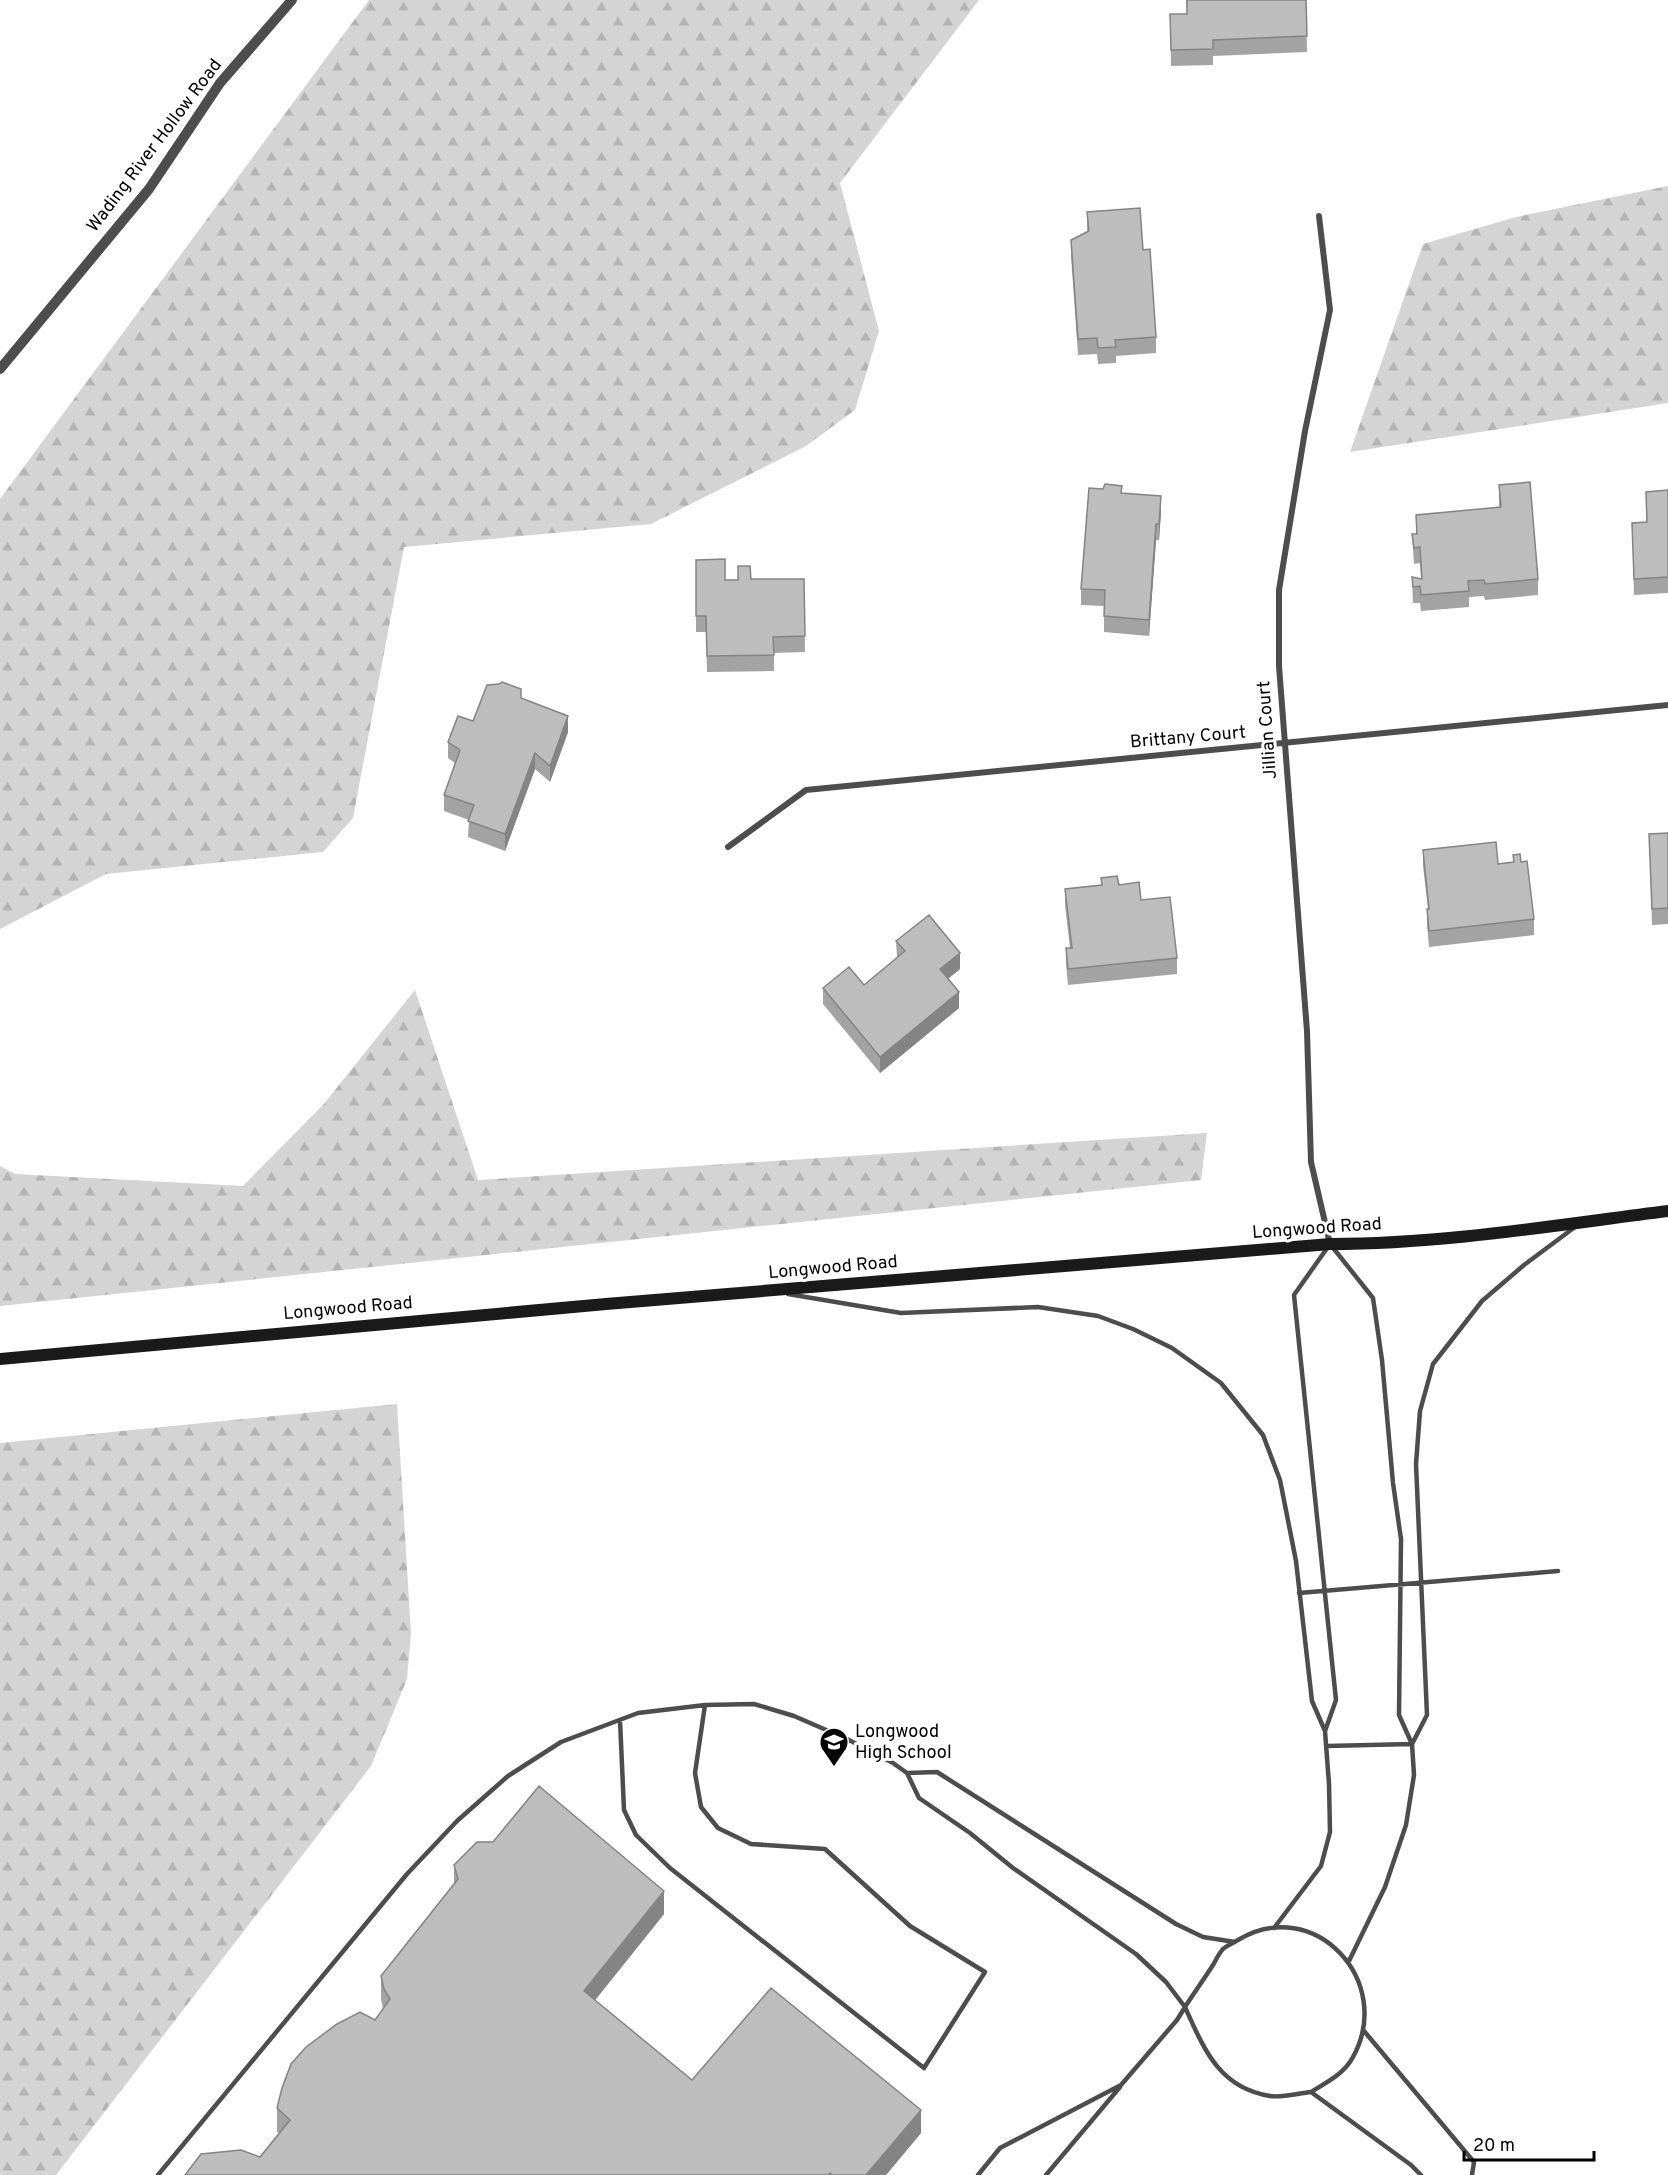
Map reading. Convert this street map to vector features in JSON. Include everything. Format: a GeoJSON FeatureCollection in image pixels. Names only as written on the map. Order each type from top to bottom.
{"type":"FeatureCollection","features":[{"type":"Feature","properties":{"kind":"main road","name":"Longwood Road"},"geometry":{"type":"LineString","coordinates":[[0,1359],[606,1304],[1330,1244],[1368,1244],[1522,1230],[1668,1211]]}},
{"type":"Feature","properties":{"kind":"street","name":"Wading River Hollow Road"},"geometry":{"type":"LineString","coordinates":[[0,369],[149,189],[220,83],[292,0]]}},
{"type":"Feature","properties":{"kind":"street","name":"Jillian Court"},"geometry":{"type":"LineString","coordinates":[[1319,216],[1330,310],[1301,454],[1279,590],[1279,666],[1307,1031],[1311,1162],[1330,1244]]}},
{"type":"Feature","properties":{"kind":"street","name":"Brittany Court"},"geometry":{"type":"LineString","coordinates":[[728,847],[806,790],[1668,705]]}},
{"type":"Feature","properties":{"kind":"lane"},"geometry":{"type":"LineString","coordinates":[[1412,1744],[1427,1716],[1416,1464],[1420,1411],[1433,1364],[1482,1301],[1524,1265],[1581,1222]]}},
{"type":"Feature","properties":{"kind":"lane"},"geometry":{"type":"LineString","coordinates":[[1325,1731],[1336,1700],[1294,1295],[1330,1244],[1373,1298],[1401,1539],[1399,1715],[1412,1744],[1414,1775],[1406,1825],[1385,1887],[1349,1961]]}},
{"type":"Feature","properties":{"kind":"lane"},"geometry":{"type":"LineString","coordinates":[[773,1291],[901,1313],[1038,1306],[1098,1316],[1133,1329],[1172,1348],[1221,1383],[1263,1435],[1280,1480],[1296,1561],[1312,1701],[1325,1731],[1330,1832],[1320,1866],[1274,1928]]}},
{"type":"Feature","properties":{"kind":"lane"},"geometry":{"type":"LineString","coordinates":[[1299,1593],[1558,1571]]}},
{"type":"Feature","properties":{"kind":"lane"},"geometry":{"type":"LineString","coordinates":[[158,2175],[407,1874],[457,1821],[508,1776],[561,1742],[638,1713],[705,1705],[754,1704],[794,1716],[847,1739],[907,1773],[937,1772],[1176,1924],[1203,1937],[1235,1942]]}},
{"type":"Feature","properties":{"kind":"lane"},"geometry":{"type":"LineString","coordinates":[[620,1720],[624,1810],[636,1835],[670,1869],[924,2068],[985,1972],[910,1926],[825,1849],[751,1844],[718,1828],[701,1807],[695,1773],[705,1705]]}},
{"type":"Feature","properties":{"kind":"lane"},"geometry":{"type":"LineString","coordinates":[[1327,1746],[1412,1744]]}},
{"type":"Feature","properties":{"kind":"lane"},"geometry":{"type":"LineString","coordinates":[[907,1773],[919,1798],[970,1833],[1013,1868],[1136,1954],[1166,1982],[1185,2007],[1199,2040],[1218,2070],[1242,2088],[1272,2097],[1311,2092],[1336,2077],[1352,2058],[1364,2031],[1365,2001],[1356,1973],[1349,1961],[1323,1939],[1298,1929],[1274,1928],[1248,1934],[1223,1949],[1185,2007],[1177,2020],[1046,2175]]}},
{"type":"Feature","properties":{"kind":"lane"},"geometry":{"type":"LineString","coordinates":[[1364,2031],[1474,2162],[1472,2175]]}},
{"type":"Feature","properties":{"kind":"lane"},"geometry":{"type":"LineString","coordinates":[[978,2175],[1000,2148],[1121,2085]]}},
{"type":"Feature","properties":{"kind":"lane"},"geometry":{"type":"LineString","coordinates":[[1311,2092],[1411,2165],[1421,2175]]}},
{"type":"Feature","properties":{"kind":"green space"},"geometry":{"type":"Polygon","coordinates":[[[369,0],[979,0],[840,183],[879,331],[855,410],[806,446],[651,524],[404,547],[353,818],[323,852],[106,874],[0,929],[0,499],[369,0]]]}},
{"type":"Feature","properties":{"kind":"green space"},"geometry":{"type":"Polygon","coordinates":[[[1668,186],[1668,403],[1350,452],[1423,244],[1516,217],[1668,186]]]}},
{"type":"Feature","properties":{"kind":"green space"},"geometry":{"type":"Polygon","coordinates":[[[415,990],[478,1180],[1207,1133],[1201,1180],[0,1306],[0,1166],[15,1174],[243,1186],[323,1105],[415,990]]]}},
{"type":"Feature","properties":{"kind":"green space"},"geometry":{"type":"Polygon","coordinates":[[[397,1404],[411,1633],[407,1679],[371,1766],[56,2175],[0,2175],[0,1443],[397,1404]]]}},
{"type":"Feature","properties":{"kind":"building"},"geometry":{"type":"Polygon","coordinates":[[[1187,0],[1306,0],[1307,36],[1213,40],[1213,49],[1171,50],[1170,14],[1187,14],[1187,0]]]}},
{"type":"Feature","properties":{"kind":"building"},"geometry":{"type":"Polygon","coordinates":[[[1140,208],[1143,250],[1150,249],[1156,337],[1115,340],[1116,347],[1098,348],[1097,338],[1078,339],[1071,240],[1089,231],[1087,212],[1140,208]]]}},
{"type":"Feature","properties":{"kind":"building"},"geometry":{"type":"Polygon","coordinates":[[[1530,482],[1538,579],[1485,584],[1484,580],[1468,581],[1469,591],[1421,595],[1420,586],[1413,587],[1412,577],[1422,579],[1420,547],[1414,548],[1412,534],[1417,534],[1416,515],[1501,507],[1499,485],[1530,482]]]}},
{"type":"Feature","properties":{"kind":"building"},"geometry":{"type":"Polygon","coordinates":[[[1105,484],[1122,486],[1121,493],[1161,496],[1159,524],[1156,524],[1149,620],[1104,616],[1105,590],[1081,589],[1089,488],[1103,489],[1105,484]]]}},
{"type":"Feature","properties":{"kind":"building"},"geometry":{"type":"Polygon","coordinates":[[[1668,490],[1668,577],[1634,579],[1632,523],[1647,522],[1646,492],[1668,490]]]}},
{"type":"Feature","properties":{"kind":"building"},"geometry":{"type":"Polygon","coordinates":[[[725,559],[725,580],[738,580],[738,566],[750,566],[751,579],[804,579],[805,636],[773,637],[774,655],[707,656],[706,616],[696,616],[696,560],[725,559]]]}},
{"type":"Feature","properties":{"kind":"building"},"geometry":{"type":"Polygon","coordinates":[[[502,682],[521,689],[521,698],[568,716],[550,766],[535,753],[505,834],[468,821],[474,805],[444,795],[460,750],[448,742],[458,716],[473,721],[487,685],[502,682]]]}},
{"type":"Feature","properties":{"kind":"building"},"geometry":{"type":"Polygon","coordinates":[[[1668,833],[1668,908],[1652,909],[1649,834],[1668,833]]]}},
{"type":"Feature","properties":{"kind":"building"},"geometry":{"type":"Polygon","coordinates":[[[1496,842],[1498,864],[1514,862],[1513,855],[1520,854],[1521,862],[1527,861],[1534,919],[1429,931],[1423,850],[1496,842]]]}},
{"type":"Feature","properties":{"kind":"building"},"geometry":{"type":"Polygon","coordinates":[[[1117,876],[1119,885],[1139,882],[1141,900],[1170,897],[1177,958],[1068,969],[1066,948],[1072,948],[1065,889],[1102,885],[1101,878],[1117,876]]]}},
{"type":"Feature","properties":{"kind":"building"},"geometry":{"type":"Polygon","coordinates":[[[929,915],[960,953],[940,969],[959,992],[880,1057],[823,988],[849,967],[864,985],[905,951],[896,941],[929,915]]]}},
{"type":"Feature","properties":{"kind":"building"},"geometry":{"type":"Polygon","coordinates":[[[539,1786],[664,1891],[584,1991],[692,2080],[771,1988],[921,2110],[866,2175],[833,2175],[830,2173],[828,2175],[185,2175],[201,2154],[241,2150],[260,2157],[290,2120],[277,2108],[291,2064],[306,2047],[337,2024],[360,2012],[375,2020],[390,1999],[384,1989],[381,1976],[458,1879],[454,1865],[477,1842],[493,1842],[539,1786]]]}},
{"type":"Feature","properties":{"kind":"place","name":"Longwood High School"},"geometry":{"type":"Point","coordinates":[834,1768]}}]}
